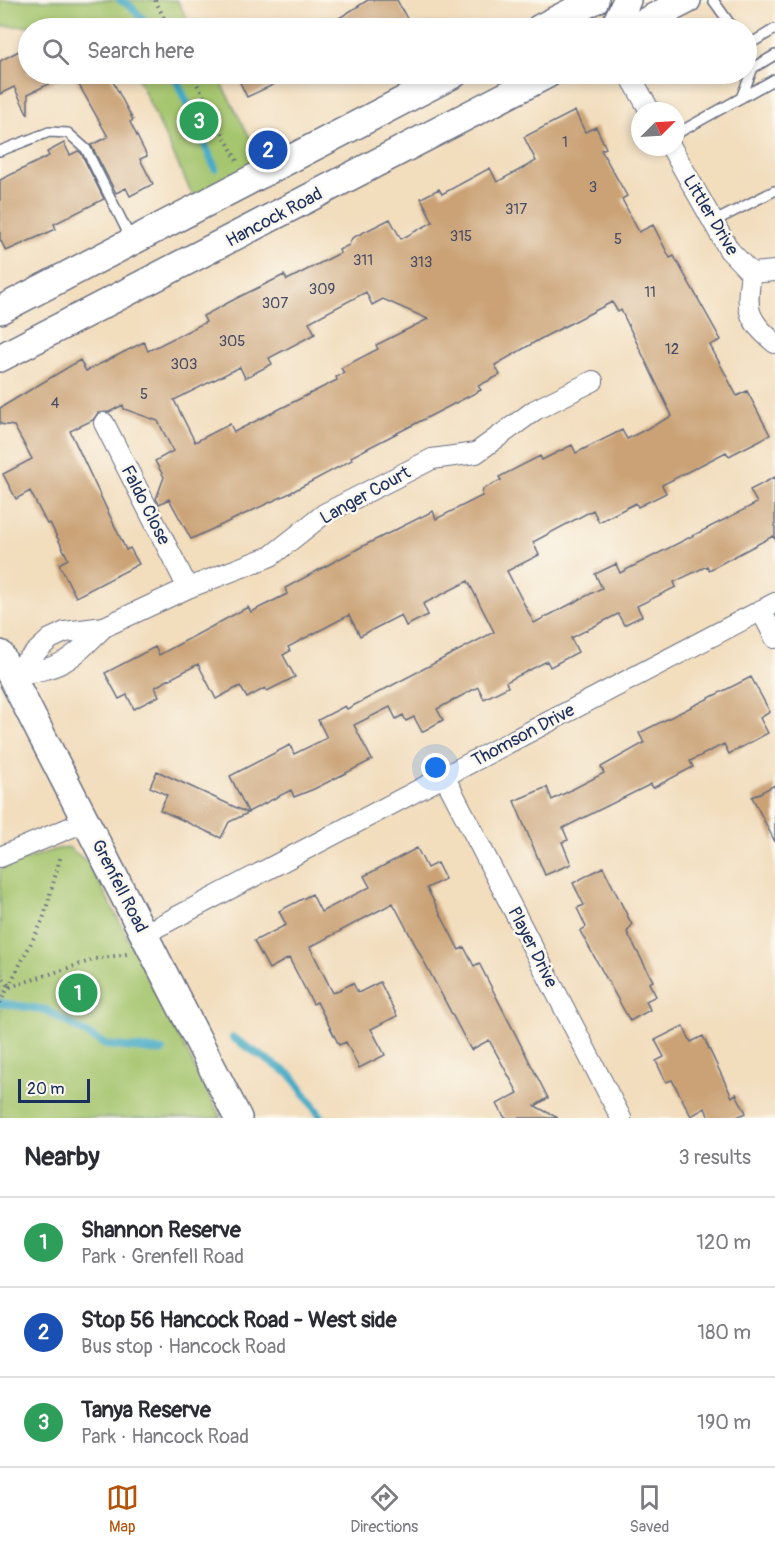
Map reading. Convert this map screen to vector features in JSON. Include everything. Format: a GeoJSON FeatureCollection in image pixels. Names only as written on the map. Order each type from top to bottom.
{"type":"FeatureCollection","features":[{"type":"Feature","properties":{"kind":"main road"},"geometry":{"type":"LineString","coordinates":[[560,18],[595,0]]}},
{"type":"Feature","properties":{"kind":"main road"},"geometry":{"type":"LineString","coordinates":[[619,18],[627,0]]}},
{"type":"Feature","properties":{"kind":"main road"},"geometry":{"type":"LineString","coordinates":[[652,18],[687,0]]}},
{"type":"Feature","properties":{"kind":"main road"},"geometry":{"type":"LineString","coordinates":[[0,310],[435,84]]}},
{"type":"Feature","properties":{"kind":"main road","name":"Hancock Road"},"geometry":{"type":"LineString","coordinates":[[0,358],[529,84]]}},
{"type":"Feature","properties":{"kind":"main road","name":"Grenfell Road"},"geometry":{"type":"LineString","coordinates":[[5,665],[78,825],[147,940],[238,1118]]}},
{"type":"Feature","properties":{"kind":"street"},"geometry":{"type":"LineString","coordinates":[[635,84],[646,102]]}},
{"type":"Feature","properties":{"kind":"street","name":"Littler Drive"},"geometry":{"type":"LineString","coordinates":[[676,156],[729,250],[751,273],[747,303],[749,314],[755,326],[775,343]]}},
{"type":"Feature","properties":{"kind":"street"},"geometry":{"type":"LineString","coordinates":[[751,273],[775,271]]}},
{"type":"Feature","properties":{"kind":"street","name":"Langer Court"},"geometry":{"type":"LineString","coordinates":[[5,665],[49,670],[63,664],[104,627],[188,588],[271,556],[324,514],[432,459],[476,453],[535,410],[593,381]]}},
{"type":"Feature","properties":{"kind":"street","name":"Faldo Close"},"geometry":{"type":"LineString","coordinates":[[104,423],[188,588]]}},
{"type":"Feature","properties":{"kind":"street"},"geometry":{"type":"LineString","coordinates":[[768,607],[775,638]]}},
{"type":"Feature","properties":{"kind":"street","name":"Thomson Drive"},"geometry":{"type":"LineString","coordinates":[[147,940],[444,776],[768,607]]}},
{"type":"Feature","properties":{"kind":"street","name":"Langer Court"},"geometry":{"type":"LineString","coordinates":[[5,665],[65,632],[104,627]]}},
{"type":"Feature","properties":{"kind":"street","name":"Player Drive"},"geometry":{"type":"LineString","coordinates":[[444,776],[621,1118]]}},
{"type":"Feature","properties":{"kind":"street"},"geometry":{"type":"LineString","coordinates":[[0,857],[78,825]]}},
{"type":"Feature","properties":{"kind":"lane"},"geometry":{"type":"LineString","coordinates":[[713,0],[725,18]]}},
{"type":"Feature","properties":{"kind":"lane"},"geometry":{"type":"LineString","coordinates":[[757,40],[775,29]]}},
{"type":"Feature","properties":{"kind":"lane"},"geometry":{"type":"LineString","coordinates":[[757,66],[775,55]]}},
{"type":"Feature","properties":{"kind":"lane"},"geometry":{"type":"LineString","coordinates":[[685,129],[775,79]]}},
{"type":"Feature","properties":{"kind":"lane"},"geometry":{"type":"LineString","coordinates":[[741,98],[747,84]]}},
{"type":"Feature","properties":{"kind":"lane"},"geometry":{"type":"LineString","coordinates":[[0,151],[49,132],[68,134],[86,149],[132,241]]}},
{"type":"Feature","properties":{"kind":"lane"},"geometry":{"type":"LineString","coordinates":[[713,222],[774,191]]}},
{"type":"Feature","properties":{"kind":"path"},"geometry":{"type":"LineString","coordinates":[[155,0],[164,18]]}},
{"type":"Feature","properties":{"kind":"path"},"geometry":{"type":"LineString","coordinates":[[197,84],[248,181]]}},
{"type":"Feature","properties":{"kind":"path"},"geometry":{"type":"LineString","coordinates":[[0,1003],[43,920],[78,825]]}},
{"type":"Feature","properties":{"kind":"path"},"geometry":{"type":"LineString","coordinates":[[10,987],[96,959],[115,957],[147,940]]}},
{"type":"Feature","properties":{"kind":"path"},"geometry":{"type":"LineString","coordinates":[[0,975],[10,987]]}},
{"type":"Feature","properties":{"kind":"green space"},"geometry":{"type":"Polygon","coordinates":[[[0,0],[177,0],[187,18],[18,18],[18,26],[0,26],[0,0]]]}},
{"type":"Feature","properties":{"kind":"green space"},"geometry":{"type":"Polygon","coordinates":[[[141,84],[221,84],[266,168],[197,205],[141,84]]]}},
{"type":"Feature","properties":{"kind":"green space"},"geometry":{"type":"Polygon","coordinates":[[[68,847],[89,863],[221,1118],[0,1118],[0,869],[68,847]]]}},
{"type":"Feature","properties":{"kind":"building"},"geometry":{"type":"Polygon","coordinates":[[[368,0],[397,0],[407,18],[339,18],[368,0]]]}},
{"type":"Feature","properties":{"kind":"building"},"geometry":{"type":"Polygon","coordinates":[[[18,51],[18,84],[49,84],[28,94],[28,115],[14,87],[0,94],[0,61],[18,51]]]}},
{"type":"Feature","properties":{"kind":"building"},"geometry":{"type":"Polygon","coordinates":[[[79,84],[114,84],[133,120],[130,122],[147,156],[140,159],[153,184],[130,196],[126,188],[116,193],[91,145],[108,137],[79,84]]]}},
{"type":"Feature","properties":{"kind":"building"},"geometry":{"type":"Polygon","coordinates":[[[241,84],[275,84],[247,97],[241,84]]]}},
{"type":"Feature","properties":{"kind":"building"},"geometry":{"type":"Polygon","coordinates":[[[575,111],[585,132],[596,127],[606,148],[601,150],[627,196],[622,199],[639,232],[653,225],[670,258],[674,256],[721,340],[710,345],[737,396],[747,391],[770,435],[729,456],[726,452],[662,485],[666,493],[638,507],[636,503],[599,522],[593,510],[533,542],[539,555],[507,571],[534,623],[602,588],[595,574],[616,564],[620,573],[757,503],[750,490],[775,477],[775,539],[773,536],[709,570],[707,566],[674,582],[676,587],[637,606],[642,616],[624,625],[618,614],[571,638],[578,652],[550,667],[547,661],[506,682],[508,687],[484,699],[478,687],[437,709],[443,720],[422,732],[414,717],[406,721],[403,715],[396,719],[390,707],[354,725],[372,760],[314,789],[294,797],[291,790],[248,812],[230,776],[290,745],[294,754],[327,738],[318,720],[345,706],[347,709],[494,632],[468,581],[423,604],[428,615],[406,626],[401,615],[360,636],[349,615],[288,647],[290,651],[283,655],[295,677],[267,691],[265,688],[247,698],[240,686],[216,699],[198,664],[155,687],[159,696],[134,709],[127,695],[119,699],[105,673],[155,647],[159,655],[248,607],[251,612],[287,594],[285,588],[365,545],[433,511],[436,519],[482,496],[483,489],[501,480],[499,477],[540,456],[542,460],[572,445],[576,453],[622,430],[627,439],[672,416],[621,310],[618,312],[612,302],[542,338],[495,365],[500,375],[478,386],[481,390],[351,457],[352,460],[288,494],[191,539],[169,499],[159,504],[156,499],[164,477],[155,461],[173,451],[158,421],[124,409],[123,405],[109,412],[98,413],[93,420],[70,431],[126,550],[130,548],[139,564],[76,597],[59,564],[68,559],[50,523],[47,524],[30,491],[16,499],[3,474],[32,459],[14,426],[0,424],[0,408],[80,360],[86,371],[144,342],[148,351],[206,322],[203,316],[237,298],[284,275],[287,280],[340,253],[339,250],[349,245],[352,238],[390,219],[401,239],[433,222],[421,198],[439,189],[442,194],[490,168],[497,182],[536,161],[524,137],[575,111]],[[366,292],[309,322],[315,334],[269,358],[272,364],[245,378],[240,367],[174,400],[195,442],[230,424],[234,432],[337,380],[336,377],[344,373],[341,368],[378,349],[376,345],[428,319],[383,299],[372,305],[366,292]]]}},
{"type":"Feature","properties":{"kind":"building"},"geometry":{"type":"Polygon","coordinates":[[[64,143],[70,155],[78,151],[81,153],[104,199],[54,224],[56,229],[6,251],[0,239],[0,180],[49,156],[47,152],[64,143]]]}},
{"type":"Feature","properties":{"kind":"building"},"geometry":{"type":"Polygon","coordinates":[[[751,677],[770,712],[760,718],[768,733],[729,754],[724,744],[690,761],[693,767],[653,788],[651,784],[563,828],[568,840],[562,842],[571,864],[545,875],[514,801],[547,787],[552,800],[604,773],[601,767],[644,743],[639,733],[751,677]]]}},
{"type":"Feature","properties":{"kind":"building"},"geometry":{"type":"Polygon","coordinates":[[[157,771],[248,813],[229,822],[221,838],[160,810],[167,795],[150,787],[157,771]]]}},
{"type":"Feature","properties":{"kind":"building"},"geometry":{"type":"Polygon","coordinates":[[[775,785],[775,842],[752,797],[775,785]]]}},
{"type":"Feature","properties":{"kind":"building"},"geometry":{"type":"Polygon","coordinates":[[[417,848],[427,868],[437,863],[445,879],[427,888],[459,950],[464,947],[474,966],[479,963],[548,1098],[535,1106],[558,1118],[505,1118],[497,1104],[518,1093],[489,1040],[471,1050],[393,903],[310,947],[333,993],[353,983],[358,993],[380,982],[397,1016],[371,1029],[385,1055],[359,1068],[346,1042],[339,1045],[317,1002],[313,1004],[289,958],[269,969],[254,941],[286,925],[279,911],[312,894],[321,912],[370,887],[364,876],[417,848]]]}},
{"type":"Feature","properties":{"kind":"building"},"geometry":{"type":"Polygon","coordinates":[[[603,867],[632,925],[627,932],[653,981],[649,983],[656,996],[646,1001],[650,1010],[630,1021],[580,931],[586,927],[577,908],[584,905],[573,883],[603,867]]]}},
{"type":"Feature","properties":{"kind":"building"},"geometry":{"type":"Polygon","coordinates":[[[683,1026],[691,1042],[703,1036],[732,1097],[736,1094],[746,1113],[735,1118],[709,1118],[705,1108],[691,1116],[672,1080],[666,1082],[656,1061],[664,1057],[655,1040],[683,1026]]]}},
{"type":"Feature","properties":{"kind":"waterway"},"geometry":{"type":"LineString","coordinates":[[120,0],[129,5],[142,18]]}},
{"type":"Feature","properties":{"kind":"waterway"},"geometry":{"type":"LineString","coordinates":[[178,84],[215,168]]}},
{"type":"Feature","properties":{"kind":"waterway"},"geometry":{"type":"LineString","coordinates":[[0,1003],[46,1010],[106,1045],[162,1051]]}},
{"type":"Feature","properties":{"kind":"waterway"},"geometry":{"type":"LineString","coordinates":[[233,1038],[291,1075],[322,1118]]}},
{"type":"Feature","properties":{"kind":"place","name":"Tanya Reserve"},"geometry":{"type":"Point","coordinates":[199,121]}},
{"type":"Feature","properties":{"kind":"place","name":"Stop 56 Hancock Road - West side"},"geometry":{"type":"Point","coordinates":[268,150]}},
{"type":"Feature","properties":{"kind":"place","name":"Shannon Reserve"},"geometry":{"type":"Point","coordinates":[78,993]}}]}
